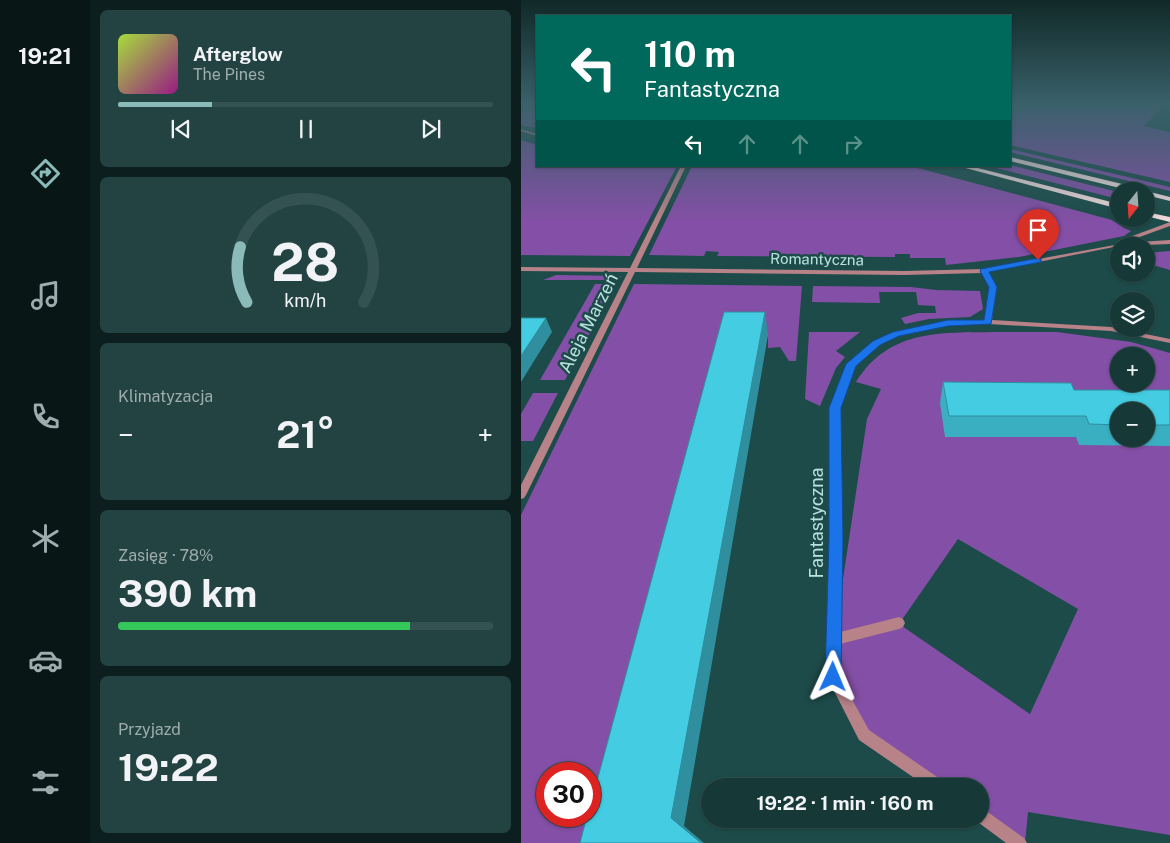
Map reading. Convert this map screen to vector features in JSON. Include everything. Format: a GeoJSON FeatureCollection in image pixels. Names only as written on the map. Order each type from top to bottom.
{"type":"FeatureCollection","features":[{"type":"Feature","properties":{"kind":"main road"},"geometry":{"type":"LineString","coordinates":[[1011,160],[1110,184]]}},
{"type":"Feature","properties":{"kind":"main road"},"geometry":{"type":"LineString","coordinates":[[965,167],[1110,205]]}},
{"type":"Feature","properties":{"kind":"main road"},"geometry":{"type":"LineString","coordinates":[[1155,195],[1170,198]]}},
{"type":"Feature","properties":{"kind":"main road"},"geometry":{"type":"LineString","coordinates":[[1155,216],[1170,220]]}},
{"type":"Feature","properties":{"kind":"street","name":"Aleja Marzeń"},"geometry":{"type":"LineString","coordinates":[[521,495],[684,167]]}},
{"type":"Feature","properties":{"kind":"street","name":"Romantyczna"},"geometry":{"type":"LineString","coordinates":[[1135,237],[1170,224]]}},
{"type":"Feature","properties":{"kind":"street","name":"Romantyczna"},"geometry":{"type":"LineString","coordinates":[[1155,243],[1170,242]]}},
{"type":"Feature","properties":{"kind":"street","name":"Romantyczna"},"geometry":{"type":"LineString","coordinates":[[521,269],[904,273],[984,271],[1110,246]]}},
{"type":"Feature","properties":{"kind":"street"},"geometry":{"type":"LineString","coordinates":[[984,271],[993,287],[988,322]]}},
{"type":"Feature","properties":{"kind":"street","name":"Fantastyczna"},"geometry":{"type":"LineString","coordinates":[[926,778],[864,735],[833,677],[835,408],[851,364],[877,343],[896,334],[948,323],[988,322],[1111,330],[1170,341]]}},
{"type":"Feature","properties":{"kind":"street"},"geometry":{"type":"LineString","coordinates":[[834,639],[899,624]]}},
{"type":"Feature","properties":{"kind":"street"},"geometry":{"type":"LineString","coordinates":[[989,821],[1019,843]]}},
{"type":"Feature","properties":{"kind":"shaded area"},"geometry":{"type":"Polygon","coordinates":[[[521,143],[536,145],[536,167],[676,167],[630,256],[521,255],[521,143]]]}},
{"type":"Feature","properties":{"kind":"shaded area"},"geometry":{"type":"Polygon","coordinates":[[[1011,143],[1170,143],[1170,182],[1011,145],[1011,143]]]}},
{"type":"Feature","properties":{"kind":"shaded area"},"geometry":{"type":"Polygon","coordinates":[[[1011,149],[1149,182],[1133,182],[1011,152],[1011,149]]]}},
{"type":"Feature","properties":{"kind":"shaded area"},"geometry":{"type":"Polygon","coordinates":[[[1011,165],[1110,190],[1110,197],[992,167],[1011,167],[1011,165]]]}},
{"type":"Feature","properties":{"kind":"shaded area"},"geometry":{"type":"Polygon","coordinates":[[[692,167],[914,167],[1110,219],[1110,228],[1124,228],[1131,231],[1124,236],[1110,237],[1110,239],[1019,257],[946,265],[945,258],[910,258],[910,254],[895,254],[895,257],[717,256],[719,252],[706,251],[704,256],[649,255],[692,167]]]}},
{"type":"Feature","properties":{"kind":"shaded area"},"geometry":{"type":"Polygon","coordinates":[[[1155,183],[1170,187],[1170,191],[1155,187],[1155,183]]]}},
{"type":"Feature","properties":{"kind":"shaded area"},"geometry":{"type":"Polygon","coordinates":[[[1170,251],[1170,270],[1155,266],[1155,252],[1170,251]]]}},
{"type":"Feature","properties":{"kind":"shaded area"},"geometry":{"type":"Polygon","coordinates":[[[556,275],[621,276],[619,280],[543,280],[556,275]]]}},
{"type":"Feature","properties":{"kind":"shaded area"},"geometry":{"type":"Polygon","coordinates":[[[595,284],[616,284],[565,380],[540,380],[595,284]]]}},
{"type":"Feature","properties":{"kind":"shaded area"},"geometry":{"type":"Polygon","coordinates":[[[634,284],[802,286],[796,361],[789,361],[780,347],[768,348],[768,335],[602,843],[521,843],[521,515],[634,284]]]}},
{"type":"Feature","properties":{"kind":"shaded area"},"geometry":{"type":"Polygon","coordinates":[[[813,286],[911,287],[936,290],[980,291],[983,309],[970,317],[929,319],[905,324],[901,318],[918,313],[936,313],[935,306],[918,305],[916,292],[879,292],[880,303],[812,302],[813,286]]]}},
{"type":"Feature","properties":{"kind":"shaded area"},"geometry":{"type":"Polygon","coordinates":[[[809,332],[860,332],[836,351],[845,357],[836,368],[820,406],[805,399],[809,332]]]}},
{"type":"Feature","properties":{"kind":"shaded area"},"geometry":{"type":"Polygon","coordinates":[[[960,332],[1057,332],[1131,342],[1149,347],[1110,347],[1110,392],[1155,392],[1155,349],[1170,353],[1170,835],[1028,812],[1025,843],[1019,843],[989,821],[989,778],[926,778],[864,735],[833,677],[834,639],[867,419],[881,389],[856,382],[870,364],[885,351],[902,342],[920,337],[960,332]],[[958,539],[899,624],[1030,714],[1078,609],[958,539]]]}},
{"type":"Feature","properties":{"kind":"shaded area"},"geometry":{"type":"Polygon","coordinates":[[[533,393],[558,393],[533,441],[521,441],[521,414],[533,393]]]}},
{"type":"Feature","properties":{"kind":"building"},"geometry":{"type":"Polygon","coordinates":[[[724,312],[765,312],[671,818],[701,843],[580,843],[584,827],[601,827],[601,766],[724,312]]]}},
{"type":"Feature","properties":{"kind":"building"},"geometry":{"type":"Polygon","coordinates":[[[521,318],[546,318],[521,356],[521,318]]]}},
{"type":"Feature","properties":{"kind":"building"},"geometry":{"type":"Polygon","coordinates":[[[943,382],[1071,383],[1074,390],[1110,390],[1110,392],[1170,390],[1170,425],[1155,425],[1155,402],[1110,402],[1110,425],[1089,424],[1086,416],[949,416],[943,382]]]}},
{"type":"Feature","properties":{"kind":"route"},"geometry":{"type":"LineString","coordinates":[[833,677],[836,539],[834,422],[835,408],[851,364],[877,343],[896,334],[948,323],[988,322],[993,287],[984,271],[1038,260]]}}]}
